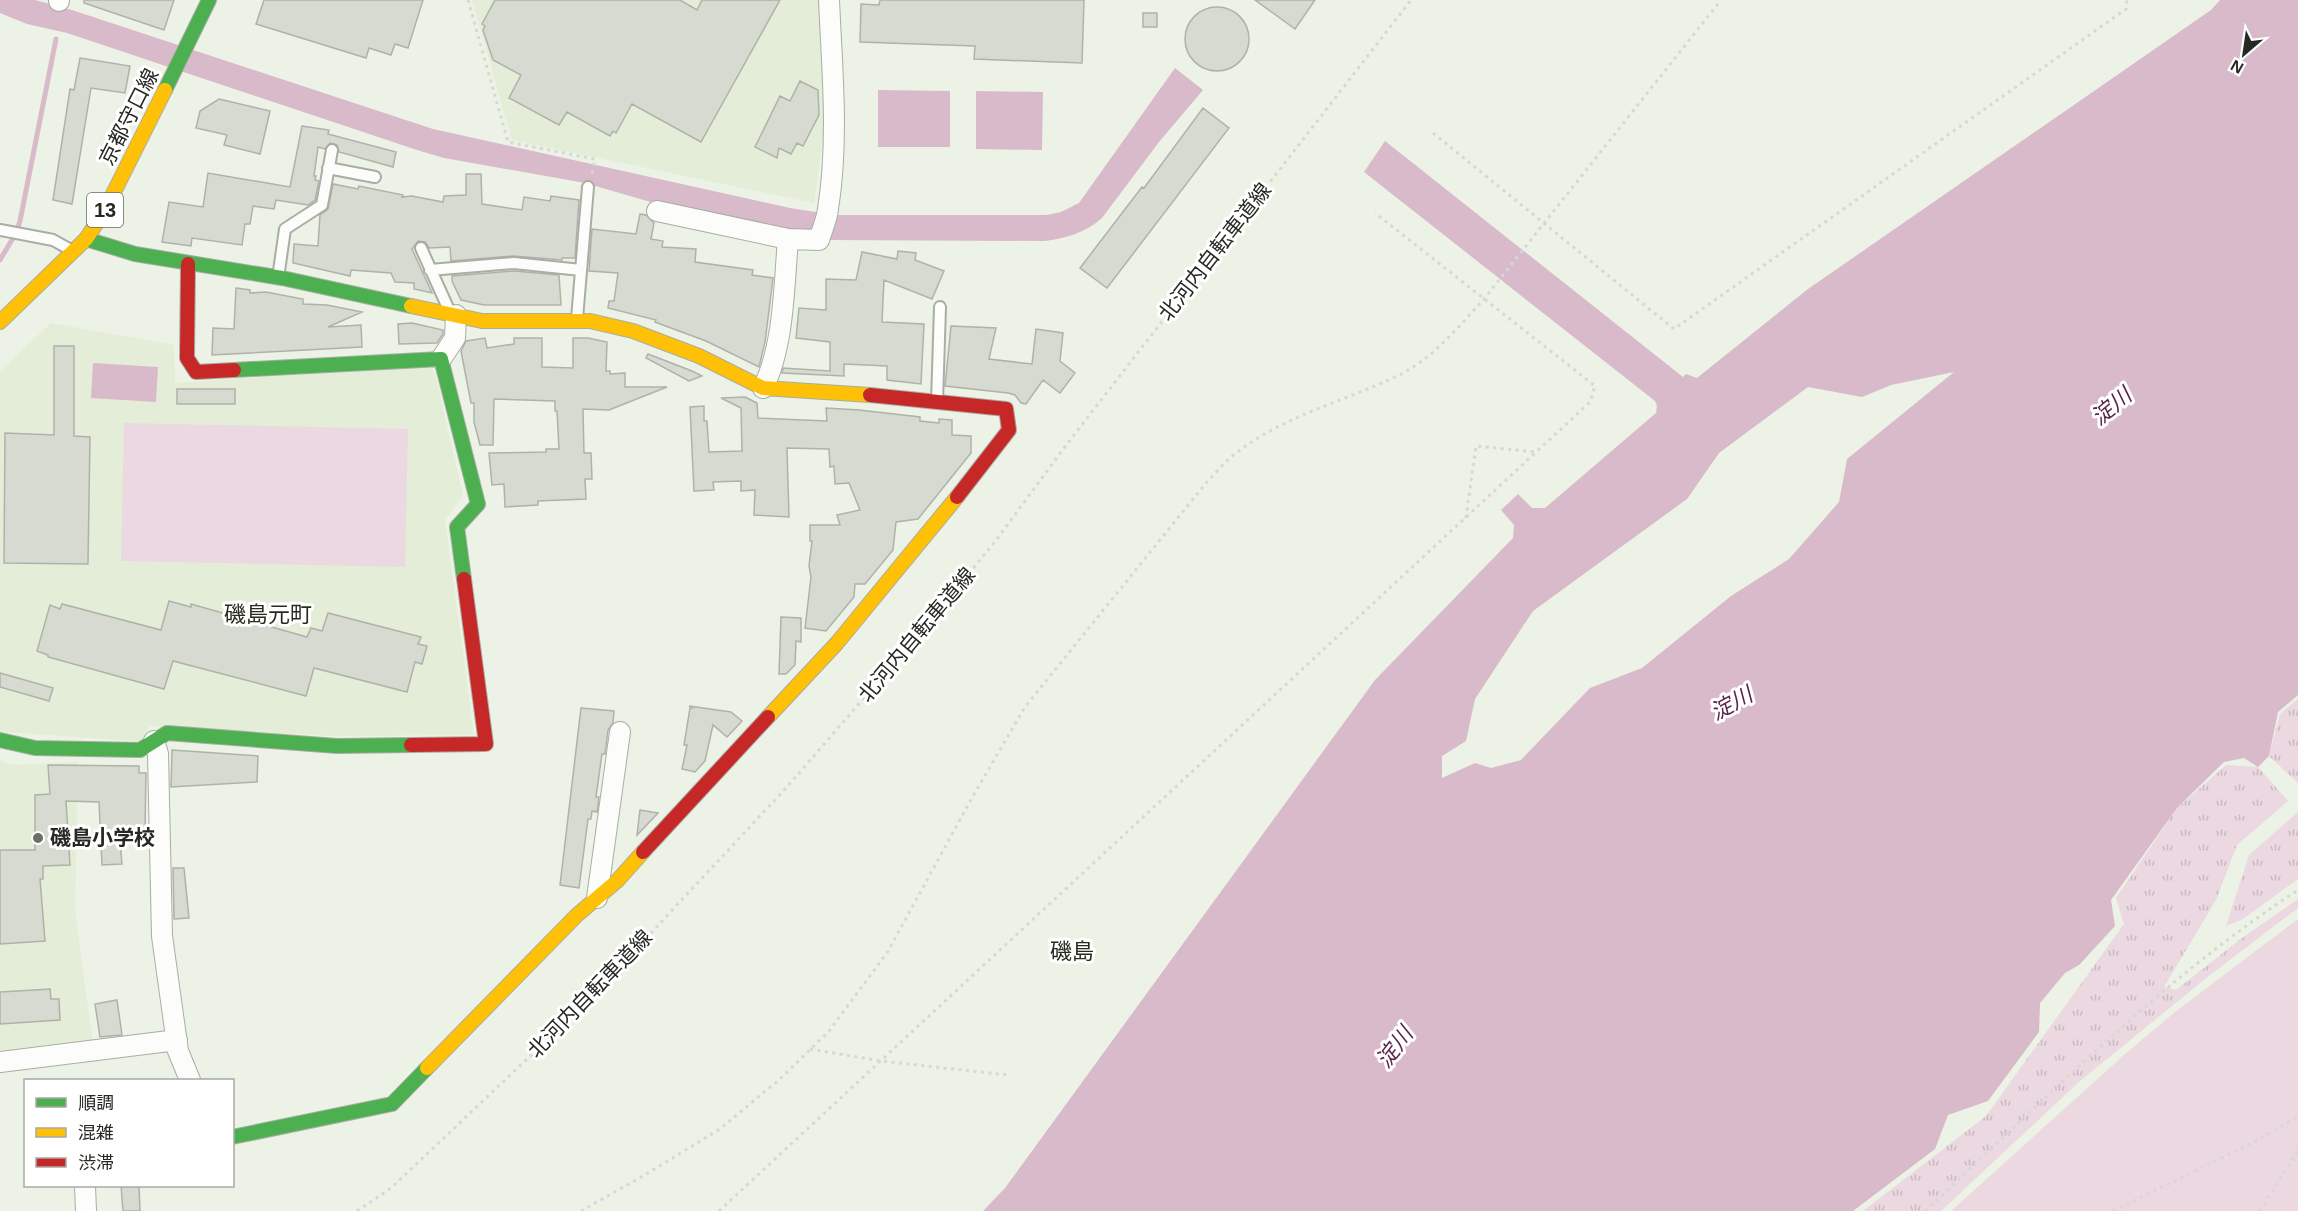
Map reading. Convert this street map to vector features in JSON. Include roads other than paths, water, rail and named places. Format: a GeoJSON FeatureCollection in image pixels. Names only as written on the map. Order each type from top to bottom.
{"type":"FeatureCollection","features":[{"type":"Feature","properties":{"kind":"street","name":"京都守口線"},"geometry":{"type":"LineString","coordinates":[[0,322],[74,252],[104,212],[209,0]]}},
{"type":"Feature","properties":{"kind":"street"},"geometry":{"type":"LineString","coordinates":[[657,211],[788,239],[819,240],[828,210],[833,150],[834,92],[829,0]]}},
{"type":"Feature","properties":{"kind":"street"},"geometry":{"type":"LineString","coordinates":[[86,239],[135,254],[278,278],[482,321],[590,321],[633,331],[699,356],[763,388],[860,394],[1006,409],[1009,430],[944,514],[837,643],[617,881],[569,924],[392,1104],[234,1137]]}},
{"type":"Feature","properties":{"kind":"street"},"geometry":{"type":"LineString","coordinates":[[763,388],[773,369],[788,239]]}},
{"type":"Feature","properties":{"kind":"street"},"geometry":{"type":"LineString","coordinates":[[188,264],[187,358],[196,372],[441,359]]}},
{"type":"Feature","properties":{"kind":"street"},"geometry":{"type":"LineString","coordinates":[[0,740],[35,748],[140,750],[167,733],[337,746],[486,744],[458,527],[478,504],[441,359],[455,338],[453,314]]}},
{"type":"Feature","properties":{"kind":"street"},"geometry":{"type":"LineString","coordinates":[[597,898],[620,732]]}},
{"type":"Feature","properties":{"kind":"street"},"geometry":{"type":"LineString","coordinates":[[154,741],[158,754],[162,936],[178,1051],[190,1079]]}},
{"type":"Feature","properties":{"kind":"street"},"geometry":{"type":"LineString","coordinates":[[0,1062],[177,1040]]}},
{"type":"Feature","properties":{"kind":"street"},"geometry":{"type":"LineString","coordinates":[[85,1187],[86,1211]]}},
{"type":"Feature","properties":{"kind":"lane"},"geometry":{"type":"LineString","coordinates":[[278,278],[285,229],[322,205],[332,150]]}},
{"type":"Feature","properties":{"kind":"lane"},"geometry":{"type":"LineString","coordinates":[[328,168],[375,177]]}},
{"type":"Feature","properties":{"kind":"lane"},"geometry":{"type":"LineString","coordinates":[[576,321],[588,188]]}},
{"type":"Feature","properties":{"kind":"lane"},"geometry":{"type":"LineString","coordinates":[[0,230],[16,231],[53,240],[74,252]]}},
{"type":"Feature","properties":{"kind":"lane"},"geometry":{"type":"LineString","coordinates":[[420,248],[453,314]]}},
{"type":"Feature","properties":{"kind":"lane"},"geometry":{"type":"LineString","coordinates":[[430,270],[514,263],[581,270]]}},
{"type":"Feature","properties":{"kind":"lane"},"geometry":{"type":"LineString","coordinates":[[937,403],[940,307]]}},
{"type":"Feature","properties":{"kind":"water"},"geometry":{"type":"Polygon","coordinates":[[[0,0],[35,0],[72,10],[433,129],[790,208],[835,215],[1047,215],[1061,212],[1079,203],[1175,68],[1203,90],[1159,142],[1102,218],[1089,228],[1075,234],[1045,241],[828,240],[784,228],[782,230],[654,203],[585,183],[444,158],[67,33],[27,24],[0,13],[0,0]]]}},
{"type":"Feature","properties":{"kind":"water","name":"淀川"},"geometry":{"type":"Polygon","coordinates":[[[2220,0],[2298,0],[2298,695],[2278,712],[2269,756],[2258,767],[2244,758],[2224,762],[2177,808],[2111,900],[2115,926],[2079,965],[2065,973],[2040,1003],[2039,1032],[1988,1101],[1948,1115],[1935,1149],[1853,1211],[983,1211],[1005,1188],[1375,680],[1513,538],[1514,525],[1501,510],[1518,494],[1532,508],[1545,508],[1656,413],[1655,401],[1364,172],[1385,141],[1683,377],[1686,374],[1697,378],[1808,289],[2211,10],[2220,0]],[[1954,372],[1891,385],[1862,397],[1808,387],[1719,453],[1687,499],[1533,611],[1475,699],[1466,741],[1442,756],[1442,778],[1475,763],[1491,768],[1521,760],[1590,688],[1642,668],[1731,596],[1789,559],[1839,502],[1847,459],[1954,372]]]}},
{"type":"Feature","properties":{"kind":"water"},"geometry":{"type":"Polygon","coordinates":[[[1218,11],[1237,20],[1245,35],[1245,43],[1241,51],[1225,64],[1196,42],[1218,11]]]}},
{"type":"Feature","properties":{"kind":"water"},"geometry":{"type":"Polygon","coordinates":[[[878,90],[950,91],[950,147],[878,147],[878,90]]]}},
{"type":"Feature","properties":{"kind":"water"},"geometry":{"type":"Polygon","coordinates":[[[976,91],[1043,92],[1042,150],[976,149],[976,91]]]}},
{"type":"Feature","properties":{"kind":"water"},"geometry":{"type":"Polygon","coordinates":[[[93,363],[158,367],[156,402],[91,398],[93,363]]]}},
{"type":"Feature","properties":{"kind":"waterway"},"geometry":{"type":"LineString","coordinates":[[0,260],[16,233],[20,221],[56,39]]}},
{"type":"Feature","properties":{"kind":"place","name":"磯島小学校"},"geometry":{"type":"Point","coordinates":[38,838]}},
{"type":"Feature","properties":{"kind":"district","name":"磯島元町"},"geometry":{"type":"Point","coordinates":[268,614]}},
{"type":"Feature","properties":{"kind":"district","name":"磯島"},"geometry":{"type":"Point","coordinates":[1072,951]}}]}
